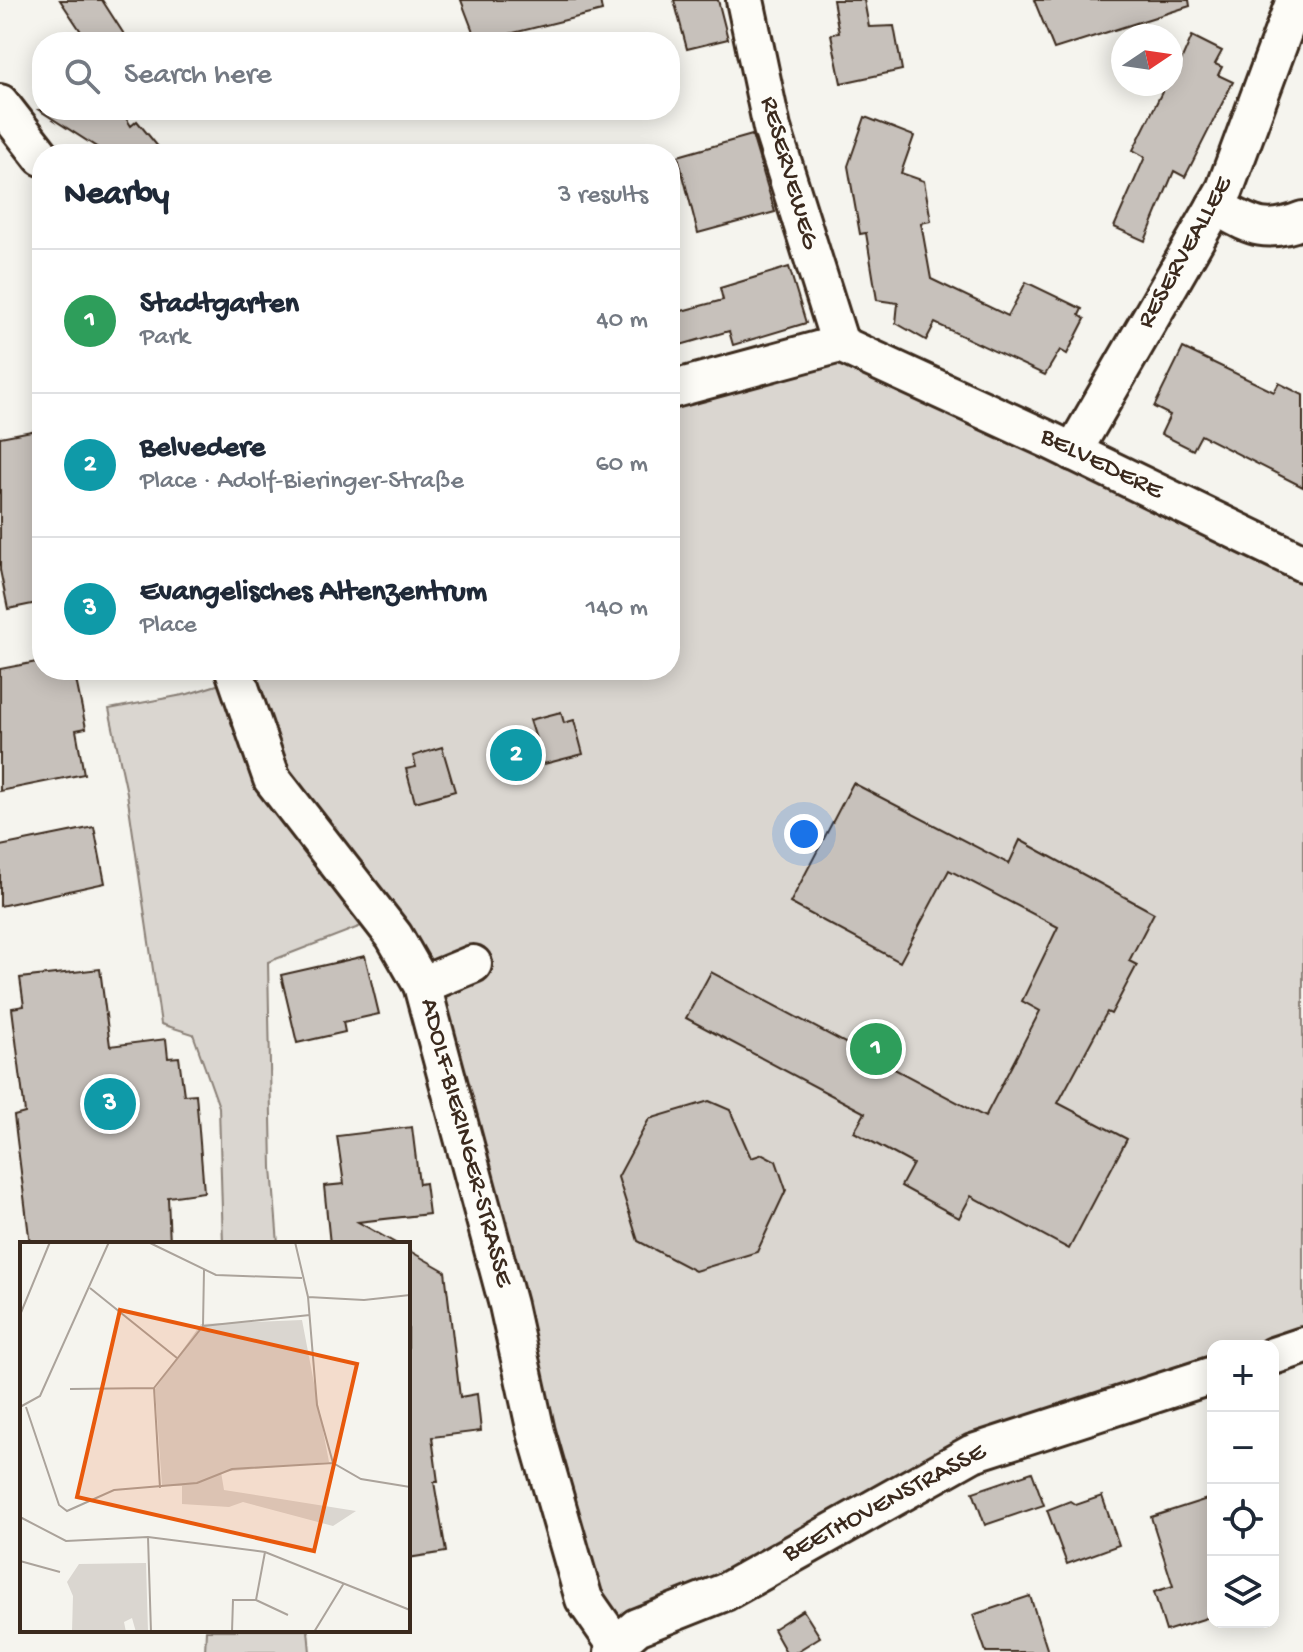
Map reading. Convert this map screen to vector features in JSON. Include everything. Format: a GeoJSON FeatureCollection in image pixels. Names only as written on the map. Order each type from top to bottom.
{"type":"FeatureCollection","features":[{"type":"Feature","properties":{"kind":"street","name":"RESERVEWEG"},"geometry":{"type":"LineString","coordinates":[[745,0],[772,128],[840,344]]}},
{"type":"Feature","properties":{"kind":"street","name":"RESERVEALLEE"},"geometry":{"type":"LineString","coordinates":[[1073,452],[1225,189],[1295,0]]}},
{"type":"Feature","properties":{"kind":"street"},"geometry":{"type":"LineString","coordinates":[[0,103],[32,144]]}},
{"type":"Feature","properties":{"kind":"street"},"geometry":{"type":"LineString","coordinates":[[1215,206],[1259,230],[1284,228],[1303,220]]}},
{"type":"Feature","properties":{"kind":"street"},"geometry":{"type":"LineString","coordinates":[[680,387],[840,344]]}},
{"type":"Feature","properties":{"kind":"street","name":"BELVEDERE"},"geometry":{"type":"LineString","coordinates":[[840,344],[1303,563]]}},
{"type":"Feature","properties":{"kind":"street","name":"ADOLF-BIERINGER-STRASSE"},"geometry":{"type":"LineString","coordinates":[[237,680],[272,779],[394,936],[422,985],[508,1305],[536,1432],[584,1599],[614,1649]]}},
{"type":"Feature","properties":{"kind":"street"},"geometry":{"type":"LineString","coordinates":[[422,985],[473,964]]}},
{"type":"Feature","properties":{"kind":"street"},"geometry":{"type":"LineString","coordinates":[[1279,1354],[1303,1346]]}},
{"type":"Feature","properties":{"kind":"street","name":"BEETHOVENSTRASSE"},"geometry":{"type":"LineString","coordinates":[[614,1649],[637,1627],[725,1592],[973,1453],[1207,1377]]}},
{"type":"Feature","properties":{"kind":"shaded area"},"geometry":{"type":"Polygon","coordinates":[[[835,356],[1303,551],[1303,1335],[1279,1344],[1279,1340],[1207,1340],[1207,1370],[719,1583],[633,1617],[615,1619],[590,1589],[387,916],[268,962],[272,1168],[278,1242],[223,1242],[219,1107],[193,1034],[161,1024],[127,793],[109,709],[188,694],[233,680],[680,680],[680,395],[835,356]]]}},
{"type":"Feature","properties":{"kind":"shaded area"},"geometry":{"type":"Polygon","coordinates":[[[206,1632],[308,1632],[310,1652],[205,1652],[206,1632]]]}},
{"type":"Feature","properties":{"kind":"building"},"geometry":{"type":"Polygon","coordinates":[[[60,0],[102,0],[123,32],[81,32],[60,0]]]}},
{"type":"Feature","properties":{"kind":"building"},"geometry":{"type":"Polygon","coordinates":[[[461,0],[600,0],[602,11],[517,32],[473,32],[461,0]]]}},
{"type":"Feature","properties":{"kind":"building"},"geometry":{"type":"Polygon","coordinates":[[[674,0],[718,0],[728,39],[687,49],[674,0]]]}},
{"type":"Feature","properties":{"kind":"building"},"geometry":{"type":"Polygon","coordinates":[[[833,0],[864,0],[869,27],[894,26],[902,70],[841,83],[831,34],[839,33],[833,0]]]}},
{"type":"Feature","properties":{"kind":"building"},"geometry":{"type":"Polygon","coordinates":[[[1034,0],[1189,0],[1190,6],[1133,24],[1111,24],[1111,31],[1054,49],[1034,0]]]}},
{"type":"Feature","properties":{"kind":"building"},"geometry":{"type":"Polygon","coordinates":[[[1192,36],[1222,51],[1215,64],[1222,67],[1218,75],[1233,82],[1185,177],[1174,171],[1145,241],[1114,227],[1145,157],[1133,150],[1160,96],[1183,96],[1183,57],[1192,36]]]}},
{"type":"Feature","properties":{"kind":"building"},"geometry":{"type":"Polygon","coordinates":[[[865,117],[914,136],[901,173],[924,181],[931,221],[921,223],[931,279],[1008,316],[1026,282],[1082,309],[1079,315],[1085,319],[1067,354],[1060,350],[1045,375],[935,323],[926,340],[896,323],[898,303],[877,300],[866,233],[860,234],[848,166],[865,117]]]}},
{"type":"Feature","properties":{"kind":"building"},"geometry":{"type":"Polygon","coordinates":[[[54,120],[127,120],[131,126],[137,121],[156,144],[92,144],[54,120]]]}},
{"type":"Feature","properties":{"kind":"building"},"geometry":{"type":"Polygon","coordinates":[[[752,135],[775,212],[698,233],[680,155],[752,135]]]}},
{"type":"Feature","properties":{"kind":"building"},"geometry":{"type":"Polygon","coordinates":[[[789,267],[806,323],[733,345],[729,331],[680,345],[680,311],[723,300],[720,288],[789,267]]]}},
{"type":"Feature","properties":{"kind":"building"},"geometry":{"type":"Polygon","coordinates":[[[1183,348],[1274,392],[1279,383],[1303,395],[1303,487],[1201,435],[1193,450],[1161,434],[1170,415],[1154,407],[1183,348]]]}},
{"type":"Feature","properties":{"kind":"building"},"geometry":{"type":"Polygon","coordinates":[[[32,431],[32,604],[8,609],[0,570],[0,437],[32,431]]]}},
{"type":"Feature","properties":{"kind":"building"},"geometry":{"type":"Polygon","coordinates":[[[32,663],[32,680],[76,680],[86,728],[76,730],[84,774],[0,791],[0,669],[32,663]]]}},
{"type":"Feature","properties":{"kind":"building"},"geometry":{"type":"Polygon","coordinates":[[[561,712],[564,723],[574,720],[583,754],[544,764],[530,720],[561,712]]]}},
{"type":"Feature","properties":{"kind":"building"},"geometry":{"type":"Polygon","coordinates":[[[442,747],[455,791],[415,802],[406,769],[416,767],[413,756],[442,747]]]}},
{"type":"Feature","properties":{"kind":"building"},"geometry":{"type":"Polygon","coordinates":[[[853,783],[1009,864],[1020,840],[1154,913],[1129,961],[1137,965],[1111,1014],[1107,1012],[1058,1103],[1127,1139],[1069,1249],[971,1196],[959,1218],[901,1186],[913,1164],[854,1132],[865,1113],[686,1018],[711,972],[985,1117],[1040,1011],[1022,1001],[1058,927],[949,870],[900,962],[790,903],[853,783]]]}},
{"type":"Feature","properties":{"kind":"building"},"geometry":{"type":"Polygon","coordinates":[[[94,827],[105,883],[0,906],[0,846],[94,827]]]}},
{"type":"Feature","properties":{"kind":"building"},"geometry":{"type":"Polygon","coordinates":[[[365,956],[379,1014],[343,1022],[345,1032],[297,1043],[281,975],[365,956]]]}},
{"type":"Feature","properties":{"kind":"building"},"geometry":{"type":"Polygon","coordinates":[[[100,969],[110,1046],[166,1039],[168,1058],[179,1057],[184,1095],[196,1094],[204,1192],[168,1197],[170,1242],[30,1242],[14,1116],[25,1113],[12,1008],[24,1006],[20,978],[100,969]]]}},
{"type":"Feature","properties":{"kind":"building"},"geometry":{"type":"Polygon","coordinates":[[[709,1101],[730,1110],[751,1158],[763,1154],[776,1161],[786,1190],[757,1252],[695,1271],[638,1241],[618,1177],[649,1119],[709,1101]]]}},
{"type":"Feature","properties":{"kind":"building"},"geometry":{"type":"Polygon","coordinates":[[[412,1127],[419,1184],[425,1183],[429,1214],[358,1222],[393,1242],[330,1242],[324,1186],[344,1184],[337,1136],[412,1127]]]}},
{"type":"Feature","properties":{"kind":"building"},"geometry":{"type":"Polygon","coordinates":[[[410,1251],[445,1271],[460,1397],[477,1394],[481,1431],[432,1437],[438,1482],[434,1482],[446,1552],[410,1558],[410,1251]]]}},
{"type":"Feature","properties":{"kind":"building"},"geometry":{"type":"Polygon","coordinates":[[[1032,1472],[1044,1505],[985,1525],[973,1492],[1032,1472]]]}},
{"type":"Feature","properties":{"kind":"building"},"geometry":{"type":"Polygon","coordinates":[[[1102,1496],[1119,1545],[1067,1564],[1047,1510],[1070,1501],[1076,1505],[1102,1496]]]}},
{"type":"Feature","properties":{"kind":"building"},"geometry":{"type":"Polygon","coordinates":[[[1207,1499],[1207,1618],[1166,1631],[1154,1592],[1173,1586],[1151,1517],[1207,1499]]]}},
{"type":"Feature","properties":{"kind":"building"},"geometry":{"type":"Polygon","coordinates":[[[1030,1596],[1048,1652],[986,1652],[973,1615],[1030,1596]]]}},
{"type":"Feature","properties":{"kind":"building"},"geometry":{"type":"Polygon","coordinates":[[[803,1610],[820,1637],[796,1652],[786,1652],[773,1629],[803,1610]]]}},
{"type":"Feature","properties":{"kind":"place","name":"Belvedere"},"geometry":{"type":"Point","coordinates":[516,755]}},
{"type":"Feature","properties":{"kind":"place","name":"Stadtgarten"},"geometry":{"type":"Point","coordinates":[876,1049]}},
{"type":"Feature","properties":{"kind":"place","name":"Evangelisches Altenzentrum"},"geometry":{"type":"Point","coordinates":[110,1104]}}]}
